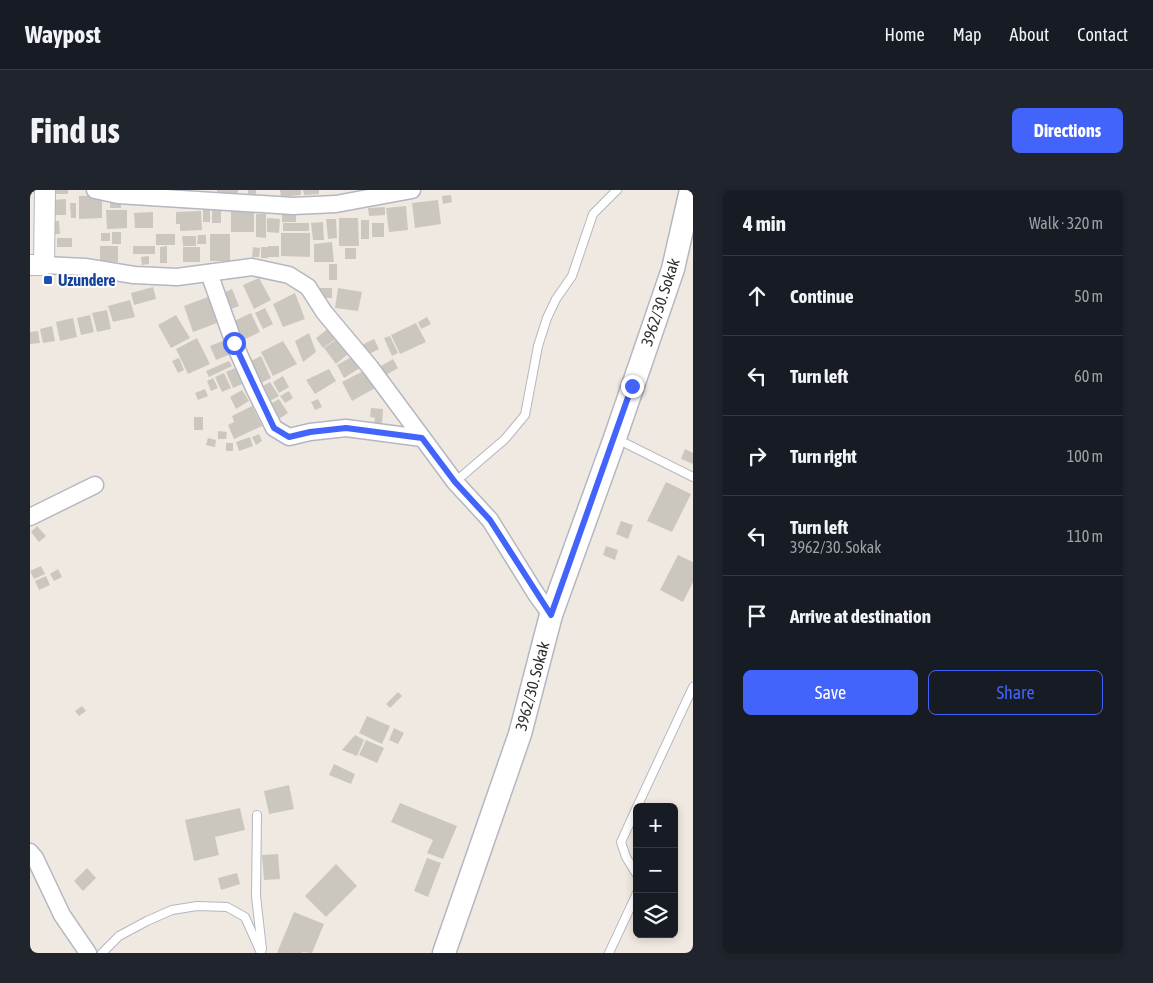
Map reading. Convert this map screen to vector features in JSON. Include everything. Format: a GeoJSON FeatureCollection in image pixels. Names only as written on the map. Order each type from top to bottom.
{"type":"FeatureCollection","features":[{"type":"Feature","properties":{"kind":"main road","name":"3962/30. Sokak"},"geometry":{"type":"LineString","coordinates":[[444,953],[520,734],[551,615],[673,269],[691,190]]}},
{"type":"Feature","properties":{"kind":"street"},"geometry":{"type":"LineString","coordinates":[[45,190],[37,265],[85,267],[134,275],[177,277],[252,267],[289,275],[308,287],[324,312],[370,367],[455,482],[490,520],[551,615]]}},
{"type":"Feature","properties":{"kind":"street"},"geometry":{"type":"LineString","coordinates":[[95,190],[118,194],[293,206],[336,204],[412,190]]}},
{"type":"Feature","properties":{"kind":"street"},"geometry":{"type":"LineString","coordinates":[[209,273],[234,343],[274,428],[289,437],[310,432],[346,428],[422,438]]}},
{"type":"Feature","properties":{"kind":"street"},"geometry":{"type":"LineString","coordinates":[[30,517],[95,485]]}},
{"type":"Feature","properties":{"kind":"street"},"geometry":{"type":"LineString","coordinates":[[30,852],[35,858],[62,915],[88,953]]}},
{"type":"Feature","properties":{"kind":"lane"},"geometry":{"type":"LineString","coordinates":[[455,482],[505,439],[525,415],[538,346],[547,318],[556,299],[572,276],[593,214],[617,190]]}},
{"type":"Feature","properties":{"kind":"lane"},"geometry":{"type":"LineString","coordinates":[[615,438],[693,477]]}},
{"type":"Feature","properties":{"kind":"lane"},"geometry":{"type":"LineString","coordinates":[[639,803],[693,686]]}},
{"type":"Feature","properties":{"kind":"lane"},"geometry":{"type":"LineString","coordinates":[[257,815],[256,896],[262,953]]}},
{"type":"Feature","properties":{"kind":"lane"},"geometry":{"type":"LineString","coordinates":[[633,816],[621,842],[626,857],[633,868]]}},
{"type":"Feature","properties":{"kind":"lane"},"geometry":{"type":"LineString","coordinates":[[609,953],[633,902]]}},
{"type":"Feature","properties":{"kind":"lane"},"geometry":{"type":"LineString","coordinates":[[102,953],[118,936],[147,921],[172,910],[197,906],[228,907],[245,917],[262,953]]}},
{"type":"Feature","properties":{"kind":"building"},"geometry":{"type":"Polygon","coordinates":[[[51,190],[68,190],[68,194],[51,194],[51,190]]]}},
{"type":"Feature","properties":{"kind":"building"},"geometry":{"type":"Polygon","coordinates":[[[217,190],[238,190],[238,193],[217,193],[217,190]]]}},
{"type":"Feature","properties":{"kind":"building"},"geometry":{"type":"Polygon","coordinates":[[[248,190],[256,190],[256,196],[248,196],[248,190]]]}},
{"type":"Feature","properties":{"kind":"building"},"geometry":{"type":"Polygon","coordinates":[[[280,190],[301,190],[301,195],[281,197],[280,190]]]}},
{"type":"Feature","properties":{"kind":"building"},"geometry":{"type":"Polygon","coordinates":[[[303,190],[319,190],[319,194],[304,195],[303,190]]]}},
{"type":"Feature","properties":{"kind":"building"},"geometry":{"type":"Polygon","coordinates":[[[102,195],[102,218],[79,219],[79,196],[102,195]]]}},
{"type":"Feature","properties":{"kind":"building"},"geometry":{"type":"Polygon","coordinates":[[[451,195],[452,202],[443,204],[442,196],[451,195]]]}},
{"type":"Feature","properties":{"kind":"building"},"geometry":{"type":"Polygon","coordinates":[[[66,199],[66,215],[51,215],[51,200],[66,199]]]}},
{"type":"Feature","properties":{"kind":"building"},"geometry":{"type":"Polygon","coordinates":[[[110,200],[121,200],[121,208],[110,208],[110,200]]]}},
{"type":"Feature","properties":{"kind":"building"},"geometry":{"type":"Polygon","coordinates":[[[438,200],[441,224],[415,228],[412,203],[438,200]]]}},
{"type":"Feature","properties":{"kind":"building"},"geometry":{"type":"Polygon","coordinates":[[[70,203],[76,203],[76,218],[71,218],[70,203]]]}},
{"type":"Feature","properties":{"kind":"building"},"geometry":{"type":"Polygon","coordinates":[[[212,206],[221,206],[221,223],[212,223],[212,206]]]}},
{"type":"Feature","properties":{"kind":"building"},"geometry":{"type":"Polygon","coordinates":[[[406,206],[408,230],[389,232],[386,208],[406,206]]]}},
{"type":"Feature","properties":{"kind":"building"},"geometry":{"type":"Polygon","coordinates":[[[385,207],[385,215],[369,216],[368,208],[385,207]]]}},
{"type":"Feature","properties":{"kind":"building"},"geometry":{"type":"Polygon","coordinates":[[[231,209],[254,209],[254,232],[231,232],[231,209]]]}},
{"type":"Feature","properties":{"kind":"building"},"geometry":{"type":"Polygon","coordinates":[[[106,210],[127,210],[127,228],[107,229],[106,210]]]}},
{"type":"Feature","properties":{"kind":"building"},"geometry":{"type":"Polygon","coordinates":[[[203,210],[210,210],[210,222],[203,222],[203,210]]]}},
{"type":"Feature","properties":{"kind":"building"},"geometry":{"type":"Polygon","coordinates":[[[201,211],[202,230],[180,231],[180,224],[176,224],[176,212],[201,211]]]}},
{"type":"Feature","properties":{"kind":"building"},"geometry":{"type":"Polygon","coordinates":[[[296,211],[296,222],[282,222],[282,212],[296,211]]]}},
{"type":"Feature","properties":{"kind":"building"},"geometry":{"type":"Polygon","coordinates":[[[153,212],[153,228],[135,228],[134,213],[153,212]]]}},
{"type":"Feature","properties":{"kind":"building"},"geometry":{"type":"Polygon","coordinates":[[[256,214],[266,214],[266,238],[256,237],[256,214]]]}},
{"type":"Feature","properties":{"kind":"building"},"geometry":{"type":"Polygon","coordinates":[[[267,218],[280,219],[279,233],[267,232],[267,218]]]}},
{"type":"Feature","properties":{"kind":"building"},"geometry":{"type":"Polygon","coordinates":[[[339,218],[358,218],[359,246],[339,246],[339,218]]]}},
{"type":"Feature","properties":{"kind":"building"},"geometry":{"type":"Polygon","coordinates":[[[326,219],[336,219],[337,238],[328,239],[326,219]]]}},
{"type":"Feature","properties":{"kind":"building"},"geometry":{"type":"Polygon","coordinates":[[[361,220],[369,220],[369,239],[361,239],[361,220]]]}},
{"type":"Feature","properties":{"kind":"building"},"geometry":{"type":"Polygon","coordinates":[[[50,221],[59,221],[60,234],[50,234],[50,221]]]}},
{"type":"Feature","properties":{"kind":"building"},"geometry":{"type":"Polygon","coordinates":[[[323,222],[324,240],[313,240],[311,223],[323,222]]]}},
{"type":"Feature","properties":{"kind":"building"},"geometry":{"type":"Polygon","coordinates":[[[283,223],[309,223],[309,231],[283,231],[283,223]]]}},
{"type":"Feature","properties":{"kind":"building"},"geometry":{"type":"Polygon","coordinates":[[[372,223],[384,223],[384,237],[372,237],[372,223]]]}},
{"type":"Feature","properties":{"kind":"building"},"geometry":{"type":"Polygon","coordinates":[[[112,232],[121,232],[121,244],[112,244],[112,232]]]}},
{"type":"Feature","properties":{"kind":"building"},"geometry":{"type":"Polygon","coordinates":[[[101,233],[110,233],[110,241],[101,241],[101,233]]]}},
{"type":"Feature","properties":{"kind":"building"},"geometry":{"type":"Polygon","coordinates":[[[281,233],[310,233],[310,257],[281,256],[281,233]]]}},
{"type":"Feature","properties":{"kind":"building"},"geometry":{"type":"Polygon","coordinates":[[[156,234],[175,234],[175,245],[156,245],[156,234]]]}},
{"type":"Feature","properties":{"kind":"building"},"geometry":{"type":"Polygon","coordinates":[[[210,234],[230,234],[230,261],[210,261],[210,234]]]}},
{"type":"Feature","properties":{"kind":"building"},"geometry":{"type":"Polygon","coordinates":[[[198,235],[206,235],[206,244],[197,244],[198,235]]]}},
{"type":"Feature","properties":{"kind":"building"},"geometry":{"type":"Polygon","coordinates":[[[182,236],[196,236],[196,246],[183,246],[182,236]]]}},
{"type":"Feature","properties":{"kind":"building"},"geometry":{"type":"Polygon","coordinates":[[[57,238],[72,238],[72,247],[57,247],[57,238]]]}},
{"type":"Feature","properties":{"kind":"building"},"geometry":{"type":"Polygon","coordinates":[[[332,242],[334,262],[314,262],[314,244],[332,242]]]}},
{"type":"Feature","properties":{"kind":"building"},"geometry":{"type":"Polygon","coordinates":[[[100,246],[118,246],[118,262],[100,261],[100,246]]]}},
{"type":"Feature","properties":{"kind":"building"},"geometry":{"type":"Polygon","coordinates":[[[133,246],[155,246],[155,254],[133,254],[133,246]]]}},
{"type":"Feature","properties":{"kind":"building"},"geometry":{"type":"Polygon","coordinates":[[[167,246],[167,263],[160,263],[160,247],[167,246]]]}},
{"type":"Feature","properties":{"kind":"building"},"geometry":{"type":"Polygon","coordinates":[[[268,246],[279,246],[279,257],[268,257],[268,246]]]}},
{"type":"Feature","properties":{"kind":"building"},"geometry":{"type":"Polygon","coordinates":[[[183,247],[200,247],[200,262],[183,262],[183,247]]]}},
{"type":"Feature","properties":{"kind":"building"},"geometry":{"type":"Polygon","coordinates":[[[253,247],[260,248],[259,257],[252,257],[253,247]]]}},
{"type":"Feature","properties":{"kind":"building"},"geometry":{"type":"Polygon","coordinates":[[[261,247],[268,247],[268,258],[261,258],[261,247]]]}},
{"type":"Feature","properties":{"kind":"building"},"geometry":{"type":"Polygon","coordinates":[[[345,248],[356,248],[356,259],[345,259],[345,248]]]}},
{"type":"Feature","properties":{"kind":"building"},"geometry":{"type":"Polygon","coordinates":[[[149,256],[149,264],[142,265],[141,257],[149,256]]]}},
{"type":"Feature","properties":{"kind":"building"},"geometry":{"type":"Polygon","coordinates":[[[329,264],[337,264],[337,280],[329,280],[329,264]]]}},
{"type":"Feature","properties":{"kind":"building"},"geometry":{"type":"Polygon","coordinates":[[[259,278],[271,300],[254,309],[243,285],[259,278]]]}},
{"type":"Feature","properties":{"kind":"building"},"geometry":{"type":"Polygon","coordinates":[[[153,287],[156,299],[134,305],[131,293],[153,287]]]}},
{"type":"Feature","properties":{"kind":"building"},"geometry":{"type":"Polygon","coordinates":[[[317,288],[332,288],[332,298],[317,298],[317,288]]]}},
{"type":"Feature","properties":{"kind":"building"},"geometry":{"type":"Polygon","coordinates":[[[338,288],[362,292],[358,311],[335,308],[338,288]]]}},
{"type":"Feature","properties":{"kind":"building"},"geometry":{"type":"Polygon","coordinates":[[[232,289],[239,306],[229,310],[221,294],[232,289]]]}},
{"type":"Feature","properties":{"kind":"building"},"geometry":{"type":"Polygon","coordinates":[[[295,293],[305,319],[283,327],[273,304],[295,293]]]}},
{"type":"Feature","properties":{"kind":"building"},"geometry":{"type":"Polygon","coordinates":[[[208,297],[217,323],[193,332],[184,306],[208,297]]]}},
{"type":"Feature","properties":{"kind":"building"},"geometry":{"type":"Polygon","coordinates":[[[130,300],[135,317],[113,322],[108,306],[130,300]]]}},
{"type":"Feature","properties":{"kind":"building"},"geometry":{"type":"Polygon","coordinates":[[[265,308],[273,324],[263,329],[255,313],[265,308]]]}},
{"type":"Feature","properties":{"kind":"building"},"geometry":{"type":"Polygon","coordinates":[[[107,310],[111,329],[97,332],[92,313],[107,310]]]}},
{"type":"Feature","properties":{"kind":"building"},"geometry":{"type":"Polygon","coordinates":[[[251,313],[260,332],[239,342],[230,323],[251,313]]]}},
{"type":"Feature","properties":{"kind":"building"},"geometry":{"type":"Polygon","coordinates":[[[90,315],[94,332],[81,335],[77,318],[90,315]]]}},
{"type":"Feature","properties":{"kind":"building"},"geometry":{"type":"Polygon","coordinates":[[[176,315],[190,338],[171,348],[158,325],[176,315]]]}},
{"type":"Feature","properties":{"kind":"building"},"geometry":{"type":"Polygon","coordinates":[[[427,317],[431,324],[421,329],[418,322],[427,317]]]}},
{"type":"Feature","properties":{"kind":"building"},"geometry":{"type":"Polygon","coordinates":[[[73,318],[77,337],[60,341],[56,322],[73,318]]]}},
{"type":"Feature","properties":{"kind":"building"},"geometry":{"type":"Polygon","coordinates":[[[416,323],[426,342],[400,354],[391,335],[416,323]]]}},
{"type":"Feature","properties":{"kind":"building"},"geometry":{"type":"Polygon","coordinates":[[[52,326],[55,341],[43,343],[40,329],[52,326]]]}},
{"type":"Feature","properties":{"kind":"building"},"geometry":{"type":"Polygon","coordinates":[[[329,328],[337,338],[323,348],[316,338],[329,328]]]}},
{"type":"Feature","properties":{"kind":"building"},"geometry":{"type":"Polygon","coordinates":[[[38,331],[40,343],[30,344],[30,332],[38,331]]]}},
{"type":"Feature","properties":{"kind":"building"},"geometry":{"type":"Polygon","coordinates":[[[309,333],[316,352],[303,362],[295,341],[309,333]]]}},
{"type":"Feature","properties":{"kind":"building"},"geometry":{"type":"Polygon","coordinates":[[[390,336],[398,353],[392,356],[384,338],[390,336]]]}},
{"type":"Feature","properties":{"kind":"building"},"geometry":{"type":"Polygon","coordinates":[[[197,338],[210,364],[188,374],[176,349],[197,338]]]}},
{"type":"Feature","properties":{"kind":"building"},"geometry":{"type":"Polygon","coordinates":[[[230,338],[236,352],[216,360],[210,346],[230,338]]]}},
{"type":"Feature","properties":{"kind":"building"},"geometry":{"type":"Polygon","coordinates":[[[337,339],[348,354],[336,364],[324,348],[337,339]]]}},
{"type":"Feature","properties":{"kind":"building"},"geometry":{"type":"Polygon","coordinates":[[[374,339],[379,349],[367,355],[362,345],[374,339]]]}},
{"type":"Feature","properties":{"kind":"building"},"geometry":{"type":"Polygon","coordinates":[[[283,341],[297,364],[273,376],[261,352],[283,341]]]}},
{"type":"Feature","properties":{"kind":"building"},"geometry":{"type":"Polygon","coordinates":[[[261,356],[271,378],[257,385],[247,363],[261,356]]]}},
{"type":"Feature","properties":{"kind":"building"},"geometry":{"type":"Polygon","coordinates":[[[353,356],[360,368],[344,378],[337,365],[353,356]]]}},
{"type":"Feature","properties":{"kind":"building"},"geometry":{"type":"Polygon","coordinates":[[[179,358],[184,370],[178,373],[172,361],[179,358]]]}},
{"type":"Feature","properties":{"kind":"building"},"geometry":{"type":"Polygon","coordinates":[[[393,359],[398,368],[386,375],[381,366],[393,359]]]}},
{"type":"Feature","properties":{"kind":"building"},"geometry":{"type":"Polygon","coordinates":[[[229,361],[232,366],[209,377],[206,371],[229,361]]]}},
{"type":"Feature","properties":{"kind":"building"},"geometry":{"type":"Polygon","coordinates":[[[235,368],[242,384],[233,388],[226,372],[235,368]]]}},
{"type":"Feature","properties":{"kind":"building"},"geometry":{"type":"Polygon","coordinates":[[[329,369],[336,381],[315,394],[306,380],[329,369]]]}},
{"type":"Feature","properties":{"kind":"building"},"geometry":{"type":"Polygon","coordinates":[[[367,369],[377,387],[352,401],[342,382],[367,369]]]}},
{"type":"Feature","properties":{"kind":"building"},"geometry":{"type":"Polygon","coordinates":[[[224,373],[231,388],[222,392],[215,377],[224,373]]]}},
{"type":"Feature","properties":{"kind":"building"},"geometry":{"type":"Polygon","coordinates":[[[283,376],[289,387],[279,393],[273,382],[283,376]]]}},
{"type":"Feature","properties":{"kind":"building"},"geometry":{"type":"Polygon","coordinates":[[[213,378],[218,388],[211,391],[207,381],[213,378]]]}},
{"type":"Feature","properties":{"kind":"building"},"geometry":{"type":"Polygon","coordinates":[[[270,382],[279,396],[265,404],[256,390],[270,382]]]}},
{"type":"Feature","properties":{"kind":"building"},"geometry":{"type":"Polygon","coordinates":[[[205,389],[208,396],[198,400],[195,393],[205,389]]]}},
{"type":"Feature","properties":{"kind":"building"},"geometry":{"type":"Polygon","coordinates":[[[242,390],[249,401],[236,409],[230,397],[242,390]]]}},
{"type":"Feature","properties":{"kind":"building"},"geometry":{"type":"Polygon","coordinates":[[[289,391],[293,398],[285,403],[280,396],[289,391]]]}},
{"type":"Feature","properties":{"kind":"building"},"geometry":{"type":"Polygon","coordinates":[[[279,399],[288,413],[274,422],[265,407],[279,399]]]}},
{"type":"Feature","properties":{"kind":"building"},"geometry":{"type":"Polygon","coordinates":[[[318,399],[322,407],[315,410],[311,402],[318,399]]]}},
{"type":"Feature","properties":{"kind":"building"},"geometry":{"type":"Polygon","coordinates":[[[252,406],[262,426],[234,439],[228,425],[234,422],[232,416],[252,406]]]}},
{"type":"Feature","properties":{"kind":"building"},"geometry":{"type":"Polygon","coordinates":[[[371,408],[383,409],[382,424],[374,423],[375,418],[370,417],[371,408]]]}},
{"type":"Feature","properties":{"kind":"building"},"geometry":{"type":"Polygon","coordinates":[[[194,417],[203,417],[203,430],[194,430],[194,417]]]}},
{"type":"Feature","properties":{"kind":"building"},"geometry":{"type":"Polygon","coordinates":[[[218,431],[227,432],[226,439],[218,439],[218,431]]]}},
{"type":"Feature","properties":{"kind":"building"},"geometry":{"type":"Polygon","coordinates":[[[259,434],[262,441],[256,445],[252,437],[259,434]]]}},
{"type":"Feature","properties":{"kind":"building"},"geometry":{"type":"Polygon","coordinates":[[[250,437],[253,446],[239,451],[236,442],[250,437]]]}},
{"type":"Feature","properties":{"kind":"building"},"geometry":{"type":"Polygon","coordinates":[[[208,438],[216,440],[215,447],[206,445],[208,438]]]}},
{"type":"Feature","properties":{"kind":"building"},"geometry":{"type":"Polygon","coordinates":[[[226,443],[233,443],[233,451],[226,451],[226,443]]]}},
{"type":"Feature","properties":{"kind":"building"},"geometry":{"type":"Polygon","coordinates":[[[685,449],[693,453],[693,464],[681,459],[685,449]]]}},
{"type":"Feature","properties":{"kind":"building"},"geometry":{"type":"Polygon","coordinates":[[[666,482],[691,494],[672,532],[647,521],[666,482]]]}},
{"type":"Feature","properties":{"kind":"building"},"geometry":{"type":"Polygon","coordinates":[[[621,521],[633,525],[628,539],[616,534],[621,521]]]}},
{"type":"Feature","properties":{"kind":"building"},"geometry":{"type":"Polygon","coordinates":[[[37,526],[46,536],[39,542],[31,532],[37,526]]]}},
{"type":"Feature","properties":{"kind":"building"},"geometry":{"type":"Polygon","coordinates":[[[606,546],[618,550],[615,560],[603,555],[606,546]]]}},
{"type":"Feature","properties":{"kind":"building"},"geometry":{"type":"Polygon","coordinates":[[[678,555],[693,562],[693,582],[683,602],[660,590],[678,555]]]}},
{"type":"Feature","properties":{"kind":"building"},"geometry":{"type":"Polygon","coordinates":[[[41,566],[45,574],[34,579],[30,571],[41,566]]]}},
{"type":"Feature","properties":{"kind":"building"},"geometry":{"type":"Polygon","coordinates":[[[58,569],[62,577],[54,581],[50,574],[58,569]]]}},
{"type":"Feature","properties":{"kind":"building"},"geometry":{"type":"Polygon","coordinates":[[[46,576],[50,585],[39,590],[35,581],[46,576]]]}},
{"type":"Feature","properties":{"kind":"building"},"geometry":{"type":"Polygon","coordinates":[[[398,692],[402,696],[390,708],[386,704],[398,692]]]}},
{"type":"Feature","properties":{"kind":"building"},"geometry":{"type":"Polygon","coordinates":[[[82,706],[86,711],[79,716],[75,711],[82,706]]]}},
{"type":"Feature","properties":{"kind":"building"},"geometry":{"type":"Polygon","coordinates":[[[367,716],[390,726],[382,744],[359,733],[367,716]]]}},
{"type":"Feature","properties":{"kind":"building"},"geometry":{"type":"Polygon","coordinates":[[[394,728],[404,733],[398,744],[389,740],[394,728]]]}},
{"type":"Feature","properties":{"kind":"building"},"geometry":{"type":"Polygon","coordinates":[[[355,735],[364,740],[357,756],[342,750],[355,735]]]}},
{"type":"Feature","properties":{"kind":"building"},"geometry":{"type":"Polygon","coordinates":[[[366,740],[384,748],[377,763],[359,755],[366,740]]]}},
{"type":"Feature","properties":{"kind":"building"},"geometry":{"type":"Polygon","coordinates":[[[334,764],[355,774],[351,784],[329,775],[334,764]]]}},
{"type":"Feature","properties":{"kind":"building"},"geometry":{"type":"Polygon","coordinates":[[[289,785],[294,809],[269,814],[264,791],[289,785]]]}},
{"type":"Feature","properties":{"kind":"building"},"geometry":{"type":"Polygon","coordinates":[[[400,803],[457,826],[443,859],[427,853],[433,840],[391,822],[400,803]]]}},
{"type":"Feature","properties":{"kind":"building"},"geometry":{"type":"Polygon","coordinates":[[[240,808],[245,830],[215,837],[219,855],[194,861],[185,820],[240,808]]]}},
{"type":"Feature","properties":{"kind":"building"},"geometry":{"type":"Polygon","coordinates":[[[278,854],[280,879],[264,880],[262,855],[278,854]]]}},
{"type":"Feature","properties":{"kind":"building"},"geometry":{"type":"Polygon","coordinates":[[[427,858],[441,863],[428,897],[414,891],[427,858]]]}},
{"type":"Feature","properties":{"kind":"building"},"geometry":{"type":"Polygon","coordinates":[[[336,864],[357,886],[326,917],[305,896],[336,864]]]}},
{"type":"Feature","properties":{"kind":"building"},"geometry":{"type":"Polygon","coordinates":[[[87,868],[96,878],[83,891],[74,881],[87,868]]]}},
{"type":"Feature","properties":{"kind":"building"},"geometry":{"type":"Polygon","coordinates":[[[237,873],[240,884],[221,890],[218,878],[237,873]]]}},
{"type":"Feature","properties":{"kind":"building"},"geometry":{"type":"Polygon","coordinates":[[[294,912],[324,924],[312,953],[277,953],[294,912]]]}},
{"type":"Feature","properties":{"kind":"place","name":"Uzundere"},"geometry":{"type":"Point","coordinates":[48,280]}},
{"type":"Feature","properties":{"kind":"route"},"geometry":{"type":"LineString","coordinates":[[234,343],[274,428],[289,437],[310,432],[346,428],[422,438],[455,482],[490,520],[551,615],[632,386]]}}]}
